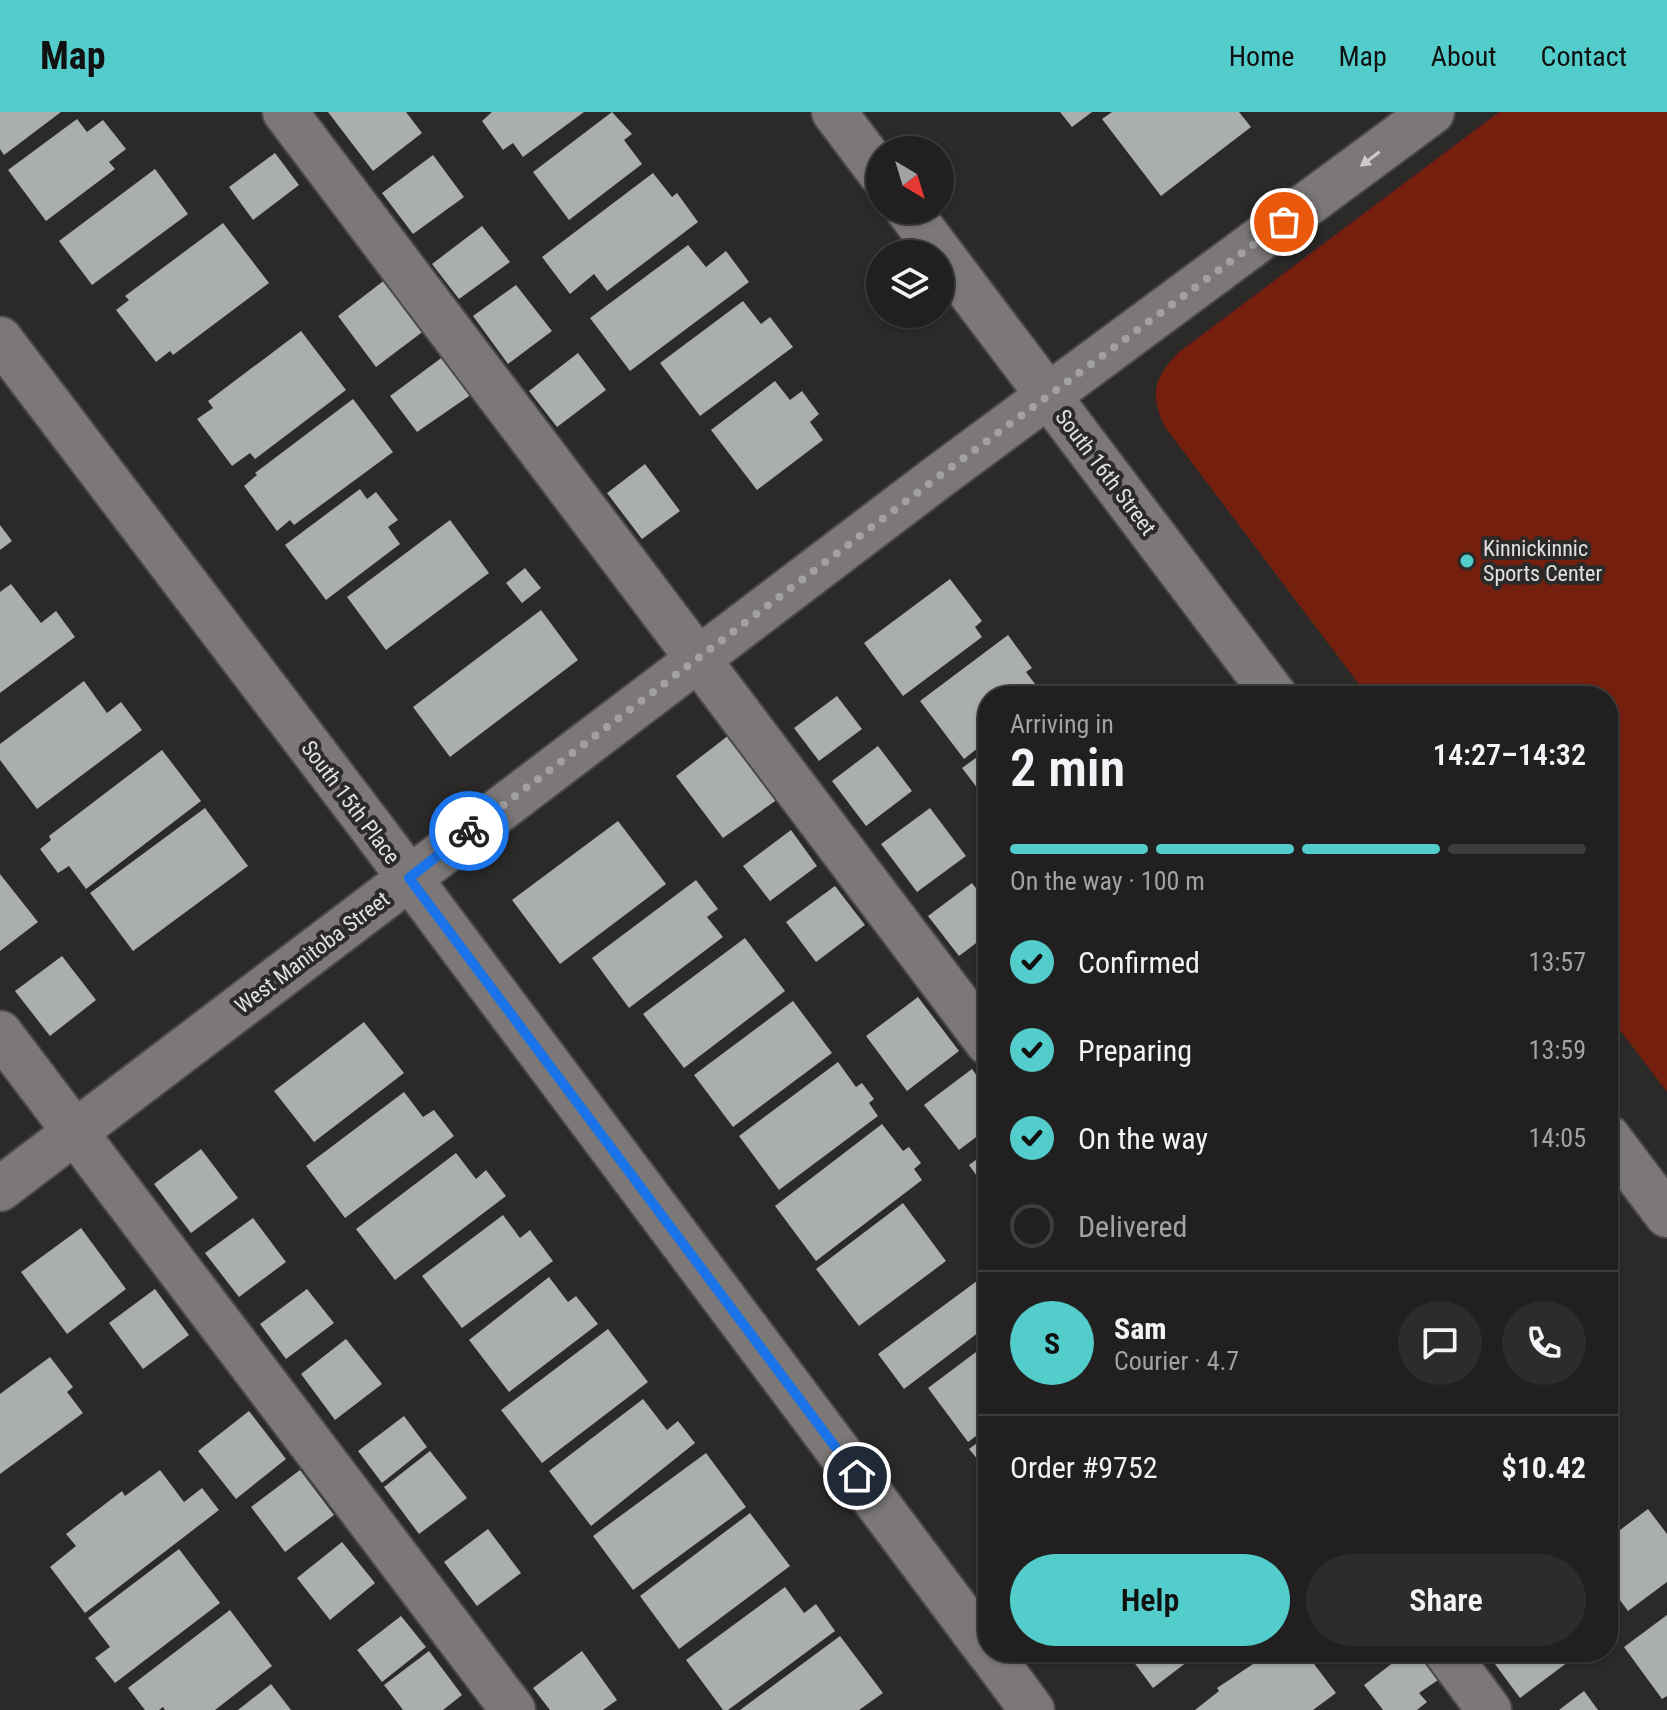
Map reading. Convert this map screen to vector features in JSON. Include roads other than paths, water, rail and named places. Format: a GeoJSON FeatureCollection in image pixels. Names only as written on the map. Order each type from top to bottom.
{"type":"FeatureCollection","features":[{"type":"Feature","properties":{"kind":"street"},"geometry":{"type":"LineString","coordinates":[[285,112],[978,1030]]}},
{"type":"Feature","properties":{"kind":"street"},"geometry":{"type":"LineString","coordinates":[[834,112],[866,154]]}},
{"type":"Feature","properties":{"kind":"street","name":"West Manitoba Street"},"geometry":{"type":"LineString","coordinates":[[0,1189],[698,658],[1432,112]]}},
{"type":"Feature","properties":{"kind":"street","name":"South 16th Street"},"geometry":{"type":"LineString","coordinates":[[919,224],[1267,686]]}},
{"type":"Feature","properties":{"kind":"street","name":"South 15th Place"},"geometry":{"type":"LineString","coordinates":[[0,339],[409,878],[978,1638]]}},
{"type":"Feature","properties":{"kind":"street"},"geometry":{"type":"LineString","coordinates":[[0,1033],[513,1710]]}},
{"type":"Feature","properties":{"kind":"street"},"geometry":{"type":"LineString","coordinates":[[1618,1150],[1667,1215]]}},
{"type":"Feature","properties":{"kind":"street","name":"South 15th Place"},"geometry":{"type":"LineString","coordinates":[[996,1662],[1032,1710]]}},
{"type":"Feature","properties":{"kind":"street"},"geometry":{"type":"LineString","coordinates":[[1453,1662],[1489,1710]]}},
{"type":"Feature","properties":{"kind":"place","name":"Kinnickinnic Sports Center"},"geometry":{"type":"Point","coordinates":[1467,561]}}]}
